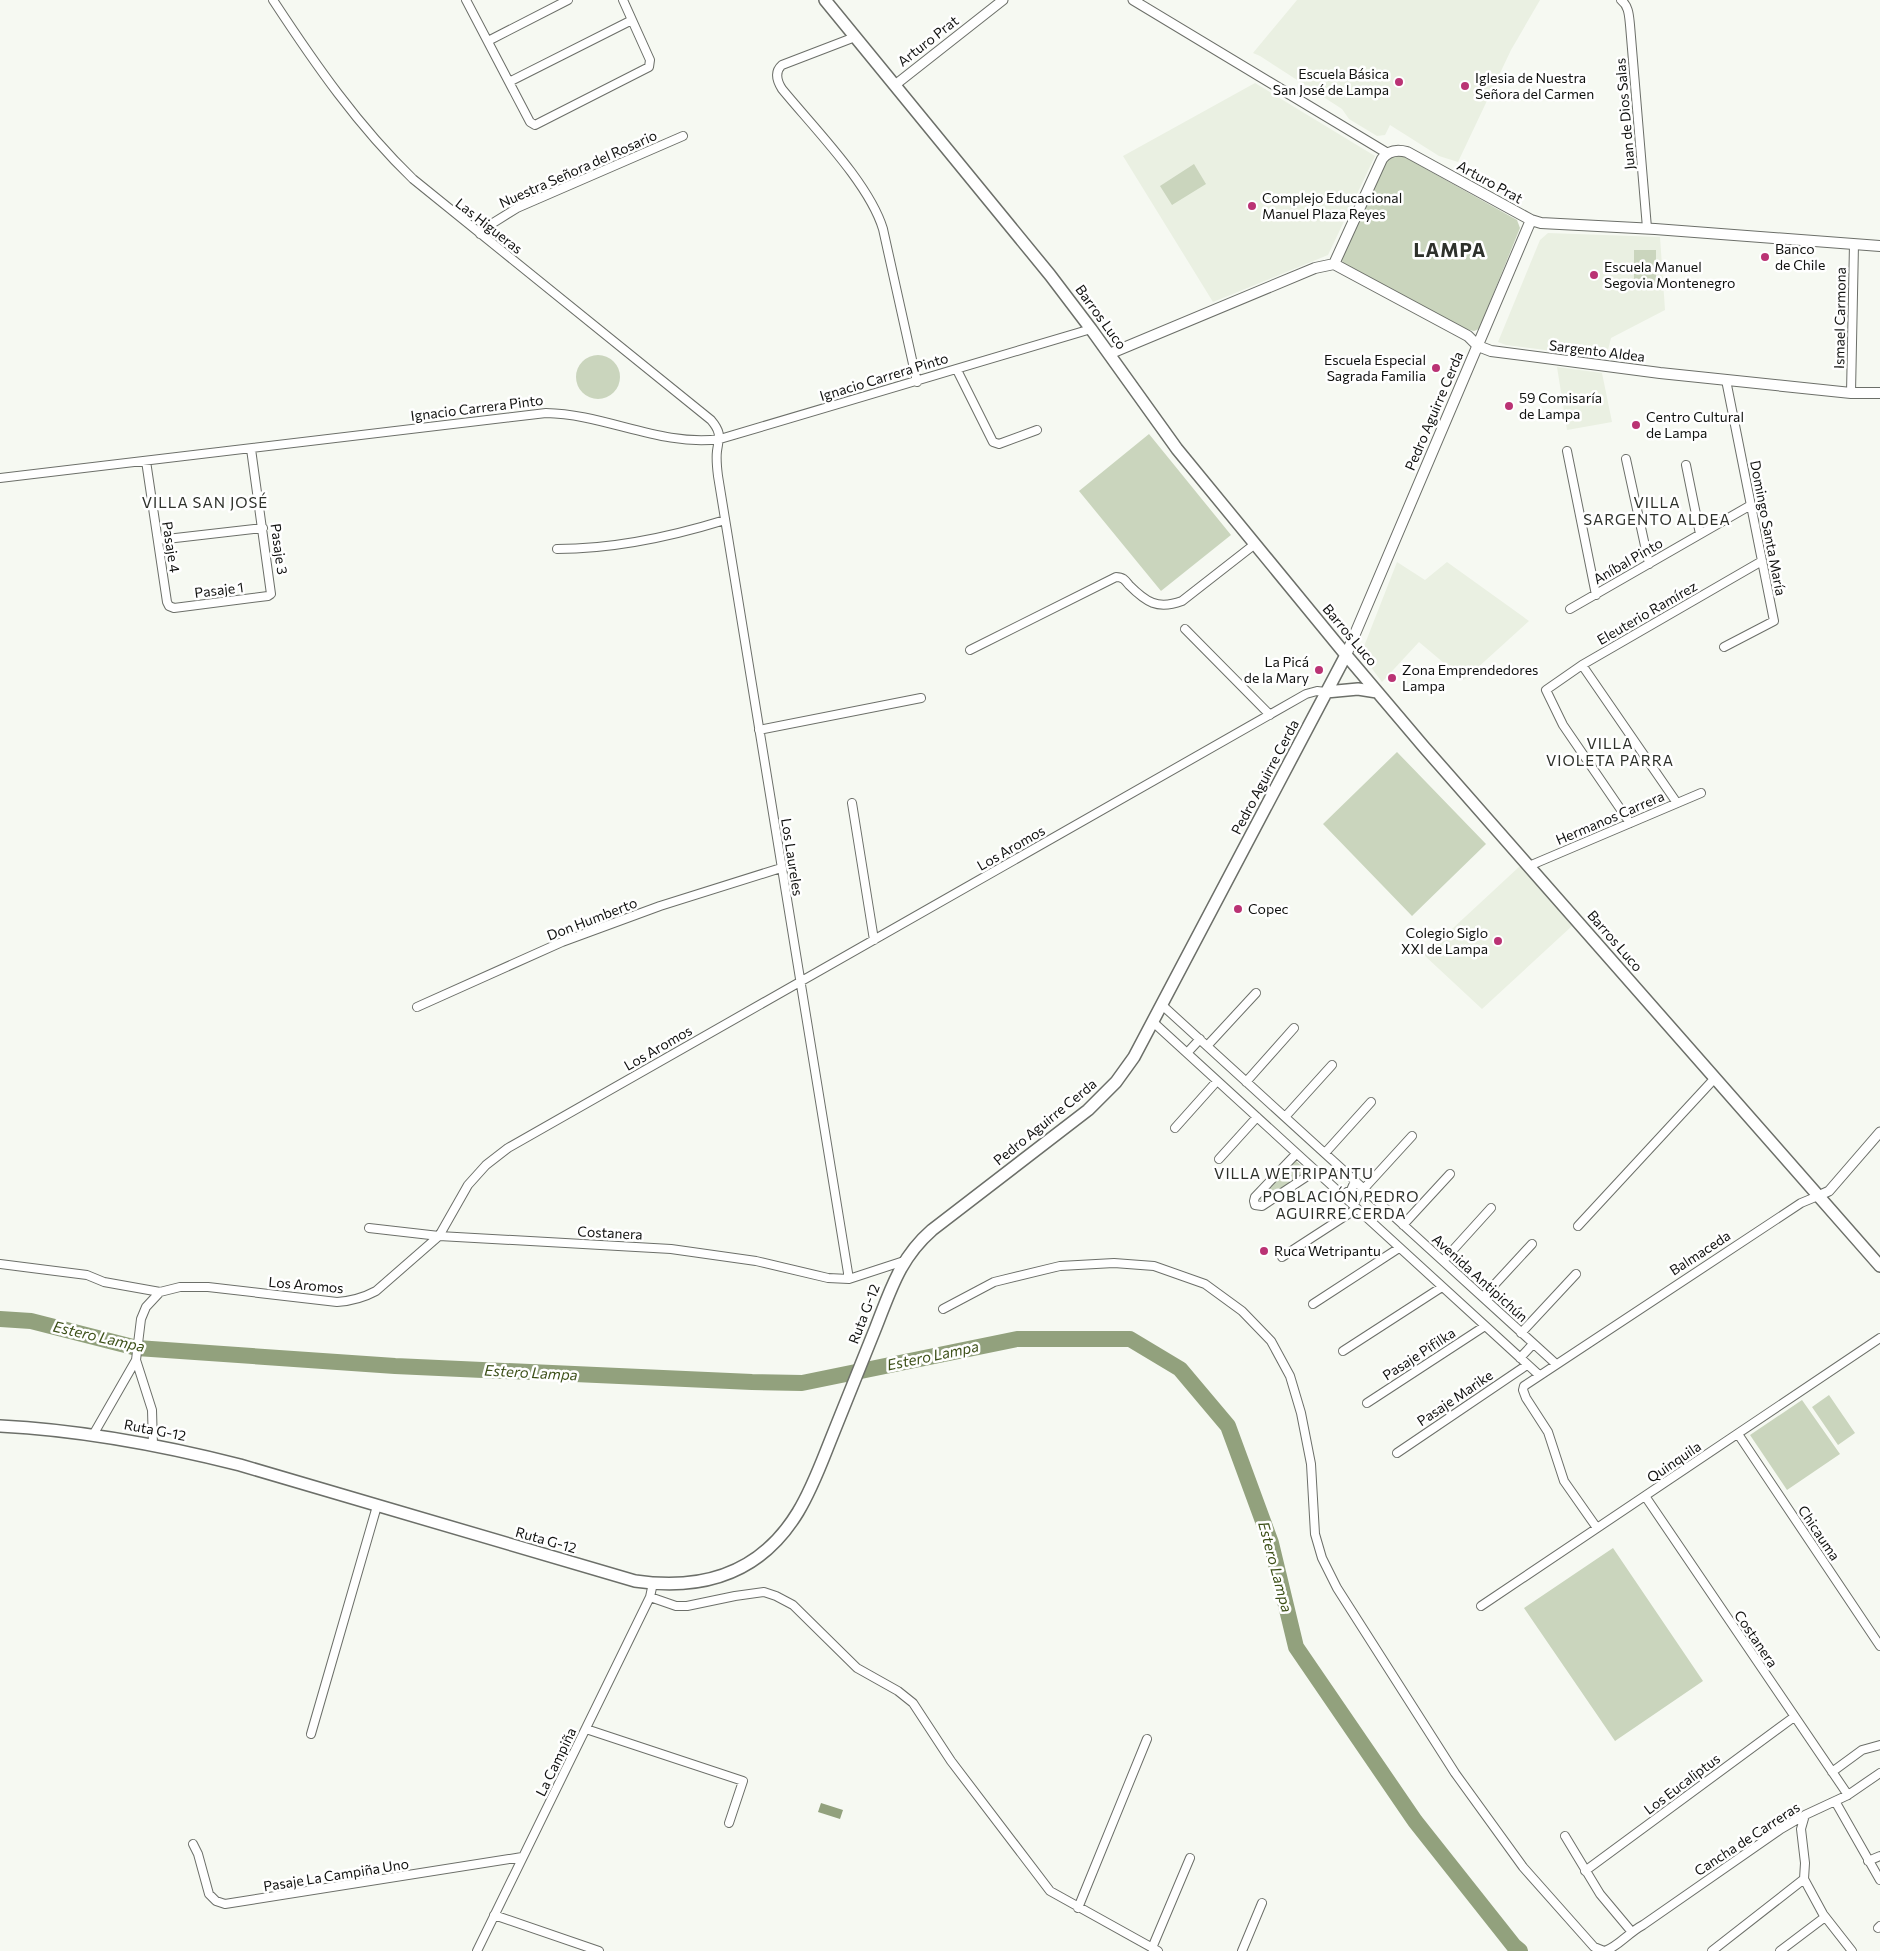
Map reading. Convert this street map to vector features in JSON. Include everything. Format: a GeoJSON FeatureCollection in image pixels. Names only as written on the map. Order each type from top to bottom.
{"type":"FeatureCollection","features":[{"type":"Feature","properties":{"kind":"main road","name":"Barros Luco"},"geometry":{"type":"LineString","coordinates":[[825,0],[1050,275],[1110,354],[1177,449],[1377,692],[1880,1266]]}},
{"type":"Feature","properties":{"kind":"main road","name":"Arturo Prat"},"geometry":{"type":"LineString","coordinates":[[1387,153],[1397,150],[1406,152],[1531,220],[1548,224],[1647,228],[1880,246]]}},
{"type":"Feature","properties":{"kind":"main road"},"geometry":{"type":"LineString","coordinates":[[1110,354],[1308,270],[1321,265],[1334,264],[1387,153]]}},
{"type":"Feature","properties":{"kind":"main road","name":"Pedro Aguirre Cerda"},"geometry":{"type":"LineString","coordinates":[[904,1261],[932,1230],[1099,1100],[1129,1065],[1346,654],[1531,220]]}},
{"type":"Feature","properties":{"kind":"main road","name":"Sargento Aldea"},"geometry":{"type":"LineString","coordinates":[[1334,264],[1468,336],[1478,346],[1495,352],[1726,380],[1851,393],[1880,393]]}},
{"type":"Feature","properties":{"kind":"main road"},"geometry":{"type":"LineString","coordinates":[[1326,692],[1358,689],[1377,692]]}},
{"type":"Feature","properties":{"kind":"main road","name":"Ruta G-12"},"geometry":{"type":"LineString","coordinates":[[0,1426],[154,1445],[240,1465],[627,1580],[680,1585],[704,1581],[736,1571],[757,1558],[782,1534],[798,1513],[826,1451],[890,1289],[904,1261]]}},
{"type":"Feature","properties":{"kind":"street","name":"Las Higueras"},"geometry":{"type":"LineString","coordinates":[[273,0],[314,61],[375,140],[424,189],[483,232],[711,420],[717,429],[720,439]]}},
{"type":"Feature","properties":{"kind":"street"},"geometry":{"type":"LineString","coordinates":[[488,41],[568,0]]}},
{"type":"Feature","properties":{"kind":"street"},"geometry":{"type":"LineString","coordinates":[[470,1],[488,41],[533,125],[649,66],[650,60],[623,0]]}},
{"type":"Feature","properties":{"kind":"street","name":"Arturo Prat"},"geometry":{"type":"LineString","coordinates":[[895,85],[1002,0]]}},
{"type":"Feature","properties":{"kind":"street","name":"Arturo Prat"},"geometry":{"type":"LineString","coordinates":[[1133,0],[1387,153]]}},
{"type":"Feature","properties":{"kind":"street","name":"Juan de Dios Salas"},"geometry":{"type":"LineString","coordinates":[[1621,0],[1625,3],[1628,11],[1630,25],[1647,228]]}},
{"type":"Feature","properties":{"kind":"street"},"geometry":{"type":"LineString","coordinates":[[509,82],[632,20]]}},
{"type":"Feature","properties":{"kind":"street"},"geometry":{"type":"LineString","coordinates":[[855,37],[782,65],[776,76],[782,89],[848,170],[877,212],[883,229],[918,382]]}},
{"type":"Feature","properties":{"kind":"street","name":"Nuestra Señora del Rosario"},"geometry":{"type":"LineString","coordinates":[[483,232],[517,208],[683,136]]}},
{"type":"Feature","properties":{"kind":"street","name":"Ismael Carmona"},"geometry":{"type":"LineString","coordinates":[[1851,393],[1854,244]]}},
{"type":"Feature","properties":{"kind":"street","name":"Ignacio Carrera Pinto"},"geometry":{"type":"LineString","coordinates":[[0,478],[546,413],[575,416],[683,440],[707,441],[720,439],[918,382],[1091,329]]}},
{"type":"Feature","properties":{"kind":"street"},"geometry":{"type":"LineString","coordinates":[[957,370],[993,442],[999,444],[1037,430]]}},
{"type":"Feature","properties":{"kind":"street","name":"Domingo Santa María"},"geometry":{"type":"LineString","coordinates":[[1724,647],[1774,621],[1726,380]]}},
{"type":"Feature","properties":{"kind":"street","name":"Los Laureles"},"geometry":{"type":"LineString","coordinates":[[720,439],[717,450],[717,465],[725,520],[849,1279]]}},
{"type":"Feature","properties":{"kind":"street","name":"Pasaje 3"},"geometry":{"type":"LineString","coordinates":[[252,449],[272,594]]}},
{"type":"Feature","properties":{"kind":"street"},"geometry":{"type":"LineString","coordinates":[[1567,451],[1596,594]]}},
{"type":"Feature","properties":{"kind":"street"},"geometry":{"type":"LineString","coordinates":[[1626,459],[1649,564]]}},
{"type":"Feature","properties":{"kind":"street","name":"Pasaje 4"},"geometry":{"type":"LineString","coordinates":[[146,461],[169,606]]}},
{"type":"Feature","properties":{"kind":"street"},"geometry":{"type":"LineString","coordinates":[[1686,465],[1700,534]]}},
{"type":"Feature","properties":{"kind":"street","name":"Aníbal Pinto"},"geometry":{"type":"LineString","coordinates":[[1570,609],[1751,505]]}},
{"type":"Feature","properties":{"kind":"street"},"geometry":{"type":"LineString","coordinates":[[557,549],[586,549],[660,538],[725,520]]}},
{"type":"Feature","properties":{"kind":"street"},"geometry":{"type":"LineString","coordinates":[[158,540],[263,528]]}},
{"type":"Feature","properties":{"kind":"street"},"geometry":{"type":"LineString","coordinates":[[970,650],[1116,576],[1124,579],[1141,596],[1152,603],[1168,605],[1182,601],[1255,544]]}},
{"type":"Feature","properties":{"kind":"street","name":"Eleuterio Ramírez"},"geometry":{"type":"LineString","coordinates":[[1630,824],[1564,725],[1546,690],[1582,665],[1762,560]]}},
{"type":"Feature","properties":{"kind":"street","name":"Pasaje 1"},"geometry":{"type":"LineString","coordinates":[[169,606],[174,608],[272,594]]}},
{"type":"Feature","properties":{"kind":"street"},"geometry":{"type":"LineString","coordinates":[[1185,629],[1270,714]]}},
{"type":"Feature","properties":{"kind":"street"},"geometry":{"type":"LineString","coordinates":[[1582,665],[1677,804]]}},
{"type":"Feature","properties":{"kind":"street","name":"Los Aromos"},"geometry":{"type":"LineString","coordinates":[[0,1264],[87,1275],[104,1282],[160,1292],[180,1287],[208,1287],[337,1302],[352,1301],[365,1297],[376,1291],[439,1236],[468,1185],[486,1165],[508,1148],[1309,692],[1326,692]]}},
{"type":"Feature","properties":{"kind":"street"},"geometry":{"type":"LineString","coordinates":[[759,730],[921,698]]}},
{"type":"Feature","properties":{"kind":"street","name":"Hermanos Carrera"},"geometry":{"type":"LineString","coordinates":[[1529,866],[1701,793]]}},
{"type":"Feature","properties":{"kind":"street"},"geometry":{"type":"LineString","coordinates":[[852,803],[874,940]]}},
{"type":"Feature","properties":{"kind":"street","name":"Don Humberto"},"geometry":{"type":"LineString","coordinates":[[417,1007],[562,942],[660,906],[781,868]]}},
{"type":"Feature","properties":{"kind":"street"},"geometry":{"type":"LineString","coordinates":[[1207,1046],[1256,993]]}},
{"type":"Feature","properties":{"kind":"street","name":"Avenida Antipichún"},"geometry":{"type":"LineString","coordinates":[[1162,1005],[1556,1364]]}},
{"type":"Feature","properties":{"kind":"street"},"geometry":{"type":"LineString","coordinates":[[1153,1022],[1539,1375]]}},
{"type":"Feature","properties":{"kind":"street"},"geometry":{"type":"LineString","coordinates":[[1246,1082],[1294,1028]]}},
{"type":"Feature","properties":{"kind":"street"},"geometry":{"type":"LineString","coordinates":[[1187,1054],[1200,1039]]}},
{"type":"Feature","properties":{"kind":"street"},"geometry":{"type":"LineString","coordinates":[[1285,1117],[1332,1065]]}},
{"type":"Feature","properties":{"kind":"street"},"geometry":{"type":"LineString","coordinates":[[1578,1226],[1715,1078]]}},
{"type":"Feature","properties":{"kind":"street"},"geometry":{"type":"LineString","coordinates":[[1175,1128],[1217,1081]]}},
{"type":"Feature","properties":{"kind":"street"},"geometry":{"type":"LineString","coordinates":[[1325,1153],[1371,1102]]}},
{"type":"Feature","properties":{"kind":"street"},"geometry":{"type":"LineString","coordinates":[[1219,1158],[1257,1118]]}},
{"type":"Feature","properties":{"kind":"street","name":"Balmaceda"},"geometry":{"type":"LineString","coordinates":[[1597,1528],[1564,1481],[1557,1462],[1552,1439],[1526,1398],[1524,1387],[1526,1384],[1801,1203],[1829,1191],[1880,1132]]}},
{"type":"Feature","properties":{"kind":"street"},"geometry":{"type":"LineString","coordinates":[[1282,1257],[1355,1207],[1356,1197],[1365,1190],[1412,1136]]}},
{"type":"Feature","properties":{"kind":"street"},"geometry":{"type":"LineString","coordinates":[[1296,1154],[1256,1197],[1255,1205],[1262,1206],[1315,1171]]}},
{"type":"Feature","properties":{"kind":"street"},"geometry":{"type":"LineString","coordinates":[[1404,1225],[1450,1174]]}},
{"type":"Feature","properties":{"kind":"street"},"geometry":{"type":"LineString","coordinates":[[1341,1195],[1351,1190],[1355,1180]]}},
{"type":"Feature","properties":{"kind":"street"},"geometry":{"type":"LineString","coordinates":[[1443,1261],[1491,1208]]}},
{"type":"Feature","properties":{"kind":"street","name":"Costanera"},"geometry":{"type":"LineString","coordinates":[[369,1228],[439,1236],[671,1249],[756,1262],[828,1278],[849,1279]]}},
{"type":"Feature","properties":{"kind":"street"},"geometry":{"type":"LineString","coordinates":[[1483,1297],[1532,1244]]}},
{"type":"Feature","properties":{"kind":"street"},"geometry":{"type":"LineString","coordinates":[[1313,1304],[1399,1248]]}},
{"type":"Feature","properties":{"kind":"street"},"geometry":{"type":"LineString","coordinates":[[849,1279],[904,1261]]}},
{"type":"Feature","properties":{"kind":"street"},"geometry":{"type":"LineString","coordinates":[[943,1309],[994,1282],[1060,1266],[1114,1263],[1154,1266],[1205,1284],[1242,1311],[1270,1341],[1290,1376],[1301,1414],[1311,1464],[1315,1534],[1322,1558],[1337,1588],[1455,1774],[1523,1867],[1594,1948],[1605,1951]]}},
{"type":"Feature","properties":{"kind":"street"},"geometry":{"type":"LineString","coordinates":[[1521,1333],[1576,1274]]}},
{"type":"Feature","properties":{"kind":"street"},"geometry":{"type":"LineString","coordinates":[[1343,1351],[1442,1287]]}},
{"type":"Feature","properties":{"kind":"street"},"geometry":{"type":"LineString","coordinates":[[154,1445],[152,1410],[136,1360],[143,1313],[160,1292]]}},
{"type":"Feature","properties":{"kind":"street","name":"Pasaje Pifilka"},"geometry":{"type":"LineString","coordinates":[[1367,1403],[1485,1326]]}},
{"type":"Feature","properties":{"kind":"street","name":"Quinquila"},"geometry":{"type":"LineString","coordinates":[[1481,1606],[1880,1338]]}},
{"type":"Feature","properties":{"kind":"street"},"geometry":{"type":"LineString","coordinates":[[1520,1358],[1533,1344]]}},
{"type":"Feature","properties":{"kind":"street"},"geometry":{"type":"LineString","coordinates":[[93,1436],[136,1360]]}},
{"type":"Feature","properties":{"kind":"street","name":"Pasaje Marike"},"geometry":{"type":"LineString","coordinates":[[1397,1453],[1527,1365]]}},
{"type":"Feature","properties":{"kind":"street","name":"Chicauma"},"geometry":{"type":"LineString","coordinates":[[1738,1434],[1880,1646]]}},
{"type":"Feature","properties":{"kind":"street","name":"Costanera"},"geometry":{"type":"LineString","coordinates":[[1645,1496],[1848,1795]]}},
{"type":"Feature","properties":{"kind":"street"},"geometry":{"type":"LineString","coordinates":[[311,1734],[377,1506]]}},
{"type":"Feature","properties":{"kind":"street","name":"La Campiña"},"geometry":{"type":"LineString","coordinates":[[477,1951],[650,1596],[653,1583]]}},
{"type":"Feature","properties":{"kind":"street"},"geometry":{"type":"LineString","coordinates":[[650,1596],[676,1606],[687,1606],[764,1592],[793,1605],[857,1668],[898,1691],[913,1703],[951,1761],[1050,1891],[1155,1949],[1190,1858]]}},
{"type":"Feature","properties":{"kind":"street","name":"Los Eucaliptus"},"geometry":{"type":"LineString","coordinates":[[1585,1872],[1794,1717]]}},
{"type":"Feature","properties":{"kind":"street"},"geometry":{"type":"LineString","coordinates":[[586,1729],[743,1781],[729,1823]]}},
{"type":"Feature","properties":{"kind":"street"},"geometry":{"type":"LineString","coordinates":[[1078,1908],[1147,1740]]}},
{"type":"Feature","properties":{"kind":"street"},"geometry":{"type":"LineString","coordinates":[[1832,1772],[1862,1750],[1880,1745]]}},
{"type":"Feature","properties":{"kind":"street","name":"Cancha de Carreras"},"geometry":{"type":"LineString","coordinates":[[1605,1951],[1615,1947],[1631,1931],[1643,1925],[1780,1829],[1848,1795],[1880,1773]]}},
{"type":"Feature","properties":{"kind":"street"},"geometry":{"type":"LineString","coordinates":[[1835,1801],[1880,1880]]}},
{"type":"Feature","properties":{"kind":"street"},"geometry":{"type":"LineString","coordinates":[[1805,1815],[1801,1829],[1805,1863],[1804,1880],[1825,1917],[1852,1951]]}},
{"type":"Feature","properties":{"kind":"street"},"geometry":{"type":"LineString","coordinates":[[1565,1836],[1585,1872],[1608,1905],[1631,1931]]}},
{"type":"Feature","properties":{"kind":"street","name":"Pasaje La Campiña Uno"},"geometry":{"type":"LineString","coordinates":[[192,1844],[198,1854],[208,1894],[216,1901],[226,1904],[522,1857]]}},
{"type":"Feature","properties":{"kind":"street"},"geometry":{"type":"LineString","coordinates":[[1868,1861],[1880,1856]]}},
{"type":"Feature","properties":{"kind":"street"},"geometry":{"type":"LineString","coordinates":[[1712,1951],[1804,1880]]}},
{"type":"Feature","properties":{"kind":"street"},"geometry":{"type":"LineString","coordinates":[[1242,1951],[1262,1903]]}},
{"type":"Feature","properties":{"kind":"street"},"geometry":{"type":"LineString","coordinates":[[494,1915],[599,1951]]}},
{"type":"Feature","properties":{"kind":"street"},"geometry":{"type":"LineString","coordinates":[[1780,1951],[1825,1917]]}},
{"type":"Feature","properties":{"kind":"shaded area","name":"Escuela Básica San José de Lampa"},"geometry":{"type":"Polygon","coordinates":[[[1297,0],[1540,0],[1511,50],[1458,162],[1439,156],[1390,125],[1385,135],[1377,136],[1349,119],[1342,109],[1253,53],[1297,0]]]}},
{"type":"Feature","properties":{"kind":"shaded area","name":"Complejo Educacional Manuel Plaza Reyes"},"geometry":{"type":"Polygon","coordinates":[[[1255,83],[1375,156],[1328,255],[1213,302],[1123,156],[1255,83]]]}},
{"type":"Feature","properties":{"kind":"shaded area"},"geometry":{"type":"Polygon","coordinates":[[[1401,155],[1517,220],[1520,228],[1479,329],[1474,331],[1465,329],[1344,264],[1340,257],[1386,161],[1393,156],[1401,155]]]}},
{"type":"Feature","properties":{"kind":"shaded area"},"geometry":{"type":"Polygon","coordinates":[[[1194,164],[1206,184],[1172,205],[1160,186],[1194,164]]]}},
{"type":"Feature","properties":{"kind":"shaded area","name":"Escuela Manuel Segovia Montenegro"},"geometry":{"type":"Polygon","coordinates":[[[1548,233],[1660,237],[1665,310],[1611,338],[1606,358],[1506,345],[1498,342],[1540,240],[1548,233]]]}},
{"type":"Feature","properties":{"kind":"shaded area"},"geometry":{"type":"Polygon","coordinates":[[[1634,250],[1656,250],[1656,285],[1634,285],[1634,250]]]}},
{"type":"Feature","properties":{"kind":"shaded area"},"geometry":{"type":"Polygon","coordinates":[[[594,355],[602,355],[614,361],[620,377],[614,393],[602,399],[594,399],[582,393],[576,381],[576,373],[582,361],[594,355]]]}},
{"type":"Feature","properties":{"kind":"shaded area"},"geometry":{"type":"Polygon","coordinates":[[[1557,367],[1602,373],[1612,422],[1567,430],[1557,367]]]}},
{"type":"Feature","properties":{"kind":"shaded area"},"geometry":{"type":"Polygon","coordinates":[[[1149,434],[1231,535],[1161,591],[1079,491],[1149,434]]]}},
{"type":"Feature","properties":{"kind":"shaded area"},"geometry":{"type":"Polygon","coordinates":[[[1397,562],[1425,580],[1447,562],[1529,621],[1464,680],[1419,642],[1382,682],[1361,654],[1397,562]]]}},
{"type":"Feature","properties":{"kind":"shaded area"},"geometry":{"type":"Polygon","coordinates":[[[1397,752],[1486,844],[1412,916],[1323,824],[1397,752]]]}},
{"type":"Feature","properties":{"kind":"shaded area","name":"Colegio Siglo XXI de Lampa"},"geometry":{"type":"Polygon","coordinates":[[[1520,866],[1572,926],[1482,1009],[1424,955],[1520,866]]]}},
{"type":"Feature","properties":{"kind":"shaded area"},"geometry":{"type":"Polygon","coordinates":[[[1295,1160],[1308,1172],[1263,1201],[1258,1199],[1295,1160]]]}},
{"type":"Feature","properties":{"kind":"shaded area"},"geometry":{"type":"Polygon","coordinates":[[[1829,1395],[1855,1433],[1838,1445],[1812,1407],[1829,1395]]]}},
{"type":"Feature","properties":{"kind":"shaded area"},"geometry":{"type":"Polygon","coordinates":[[[1802,1400],[1840,1454],[1787,1490],[1750,1435],[1802,1400]]]}},
{"type":"Feature","properties":{"kind":"shaded area"},"geometry":{"type":"Polygon","coordinates":[[[1613,1548],[1703,1681],[1615,1741],[1524,1608],[1613,1548]]]}},
{"type":"Feature","properties":{"kind":"shaded area"},"geometry":{"type":"Polygon","coordinates":[[[821,1803],[843,1810],[840,1819],[818,1812],[821,1803]]]}},
{"type":"Feature","properties":{"kind":"waterway","name":"Estero Lampa"},"geometry":{"type":"LineString","coordinates":[[0,1319],[31,1321],[137,1348],[395,1366],[802,1383],[1017,1339],[1130,1339],[1180,1369],[1228,1426],[1271,1543],[1296,1647],[1415,1821],[1514,1946],[1520,1951]]}},
{"type":"Feature","properties":{"kind":"place","name":"Escuela Básica San José de Lampa"},"geometry":{"type":"Point","coordinates":[1399,82]}},
{"type":"Feature","properties":{"kind":"place","name":"Iglesia de Nuestra Señora del Carmen"},"geometry":{"type":"Point","coordinates":[1465,86]}},
{"type":"Feature","properties":{"kind":"place","name":"Complejo Educacional Manuel Plaza Reyes"},"geometry":{"type":"Point","coordinates":[1252,206]}},
{"type":"Feature","properties":{"kind":"place","name":"Banco de Chile"},"geometry":{"type":"Point","coordinates":[1765,257]}},
{"type":"Feature","properties":{"kind":"place","name":"Escuela Manuel Segovia Montenegro"},"geometry":{"type":"Point","coordinates":[1594,275]}},
{"type":"Feature","properties":{"kind":"place","name":"Escuela Especial Sagrada Familia"},"geometry":{"type":"Point","coordinates":[1436,368]}},
{"type":"Feature","properties":{"kind":"place","name":"59 Comisaría de Lampa"},"geometry":{"type":"Point","coordinates":[1509,406]}},
{"type":"Feature","properties":{"kind":"place","name":"Centro Cultural de Lampa"},"geometry":{"type":"Point","coordinates":[1636,425]}},
{"type":"Feature","properties":{"kind":"place","name":"La Picá de la Mary"},"geometry":{"type":"Point","coordinates":[1319,670]}},
{"type":"Feature","properties":{"kind":"place","name":"Zona Emprendedores Lampa"},"geometry":{"type":"Point","coordinates":[1392,678]}},
{"type":"Feature","properties":{"kind":"place","name":"Copec"},"geometry":{"type":"Point","coordinates":[1238,909]}},
{"type":"Feature","properties":{"kind":"place","name":"Colegio Siglo XXI de Lampa"},"geometry":{"type":"Point","coordinates":[1498,941]}},
{"type":"Feature","properties":{"kind":"place","name":"Ruca Wetripantu"},"geometry":{"type":"Point","coordinates":[1264,1251]}},
{"type":"Feature","properties":{"kind":"district","name":"LAMPA"},"geometry":{"type":"Point","coordinates":[1450,250]}},
{"type":"Feature","properties":{"kind":"district","name":"VILLA SAN JOSÉ"},"geometry":{"type":"Point","coordinates":[205,503]}},
{"type":"Feature","properties":{"kind":"district","name":"VILLA SARGENTO ALDEA"},"geometry":{"type":"Point","coordinates":[1657,512]}},
{"type":"Feature","properties":{"kind":"district","name":"VILLA VIOLETA PARRA"},"geometry":{"type":"Point","coordinates":[1610,752]}},
{"type":"Feature","properties":{"kind":"district","name":"VILLA WETRIPANTU"},"geometry":{"type":"Point","coordinates":[1294,1174]}},
{"type":"Feature","properties":{"kind":"district","name":"POBLACIÓN PEDRO AGUIRRE CERDA"},"geometry":{"type":"Point","coordinates":[1341,1206]}}]}
